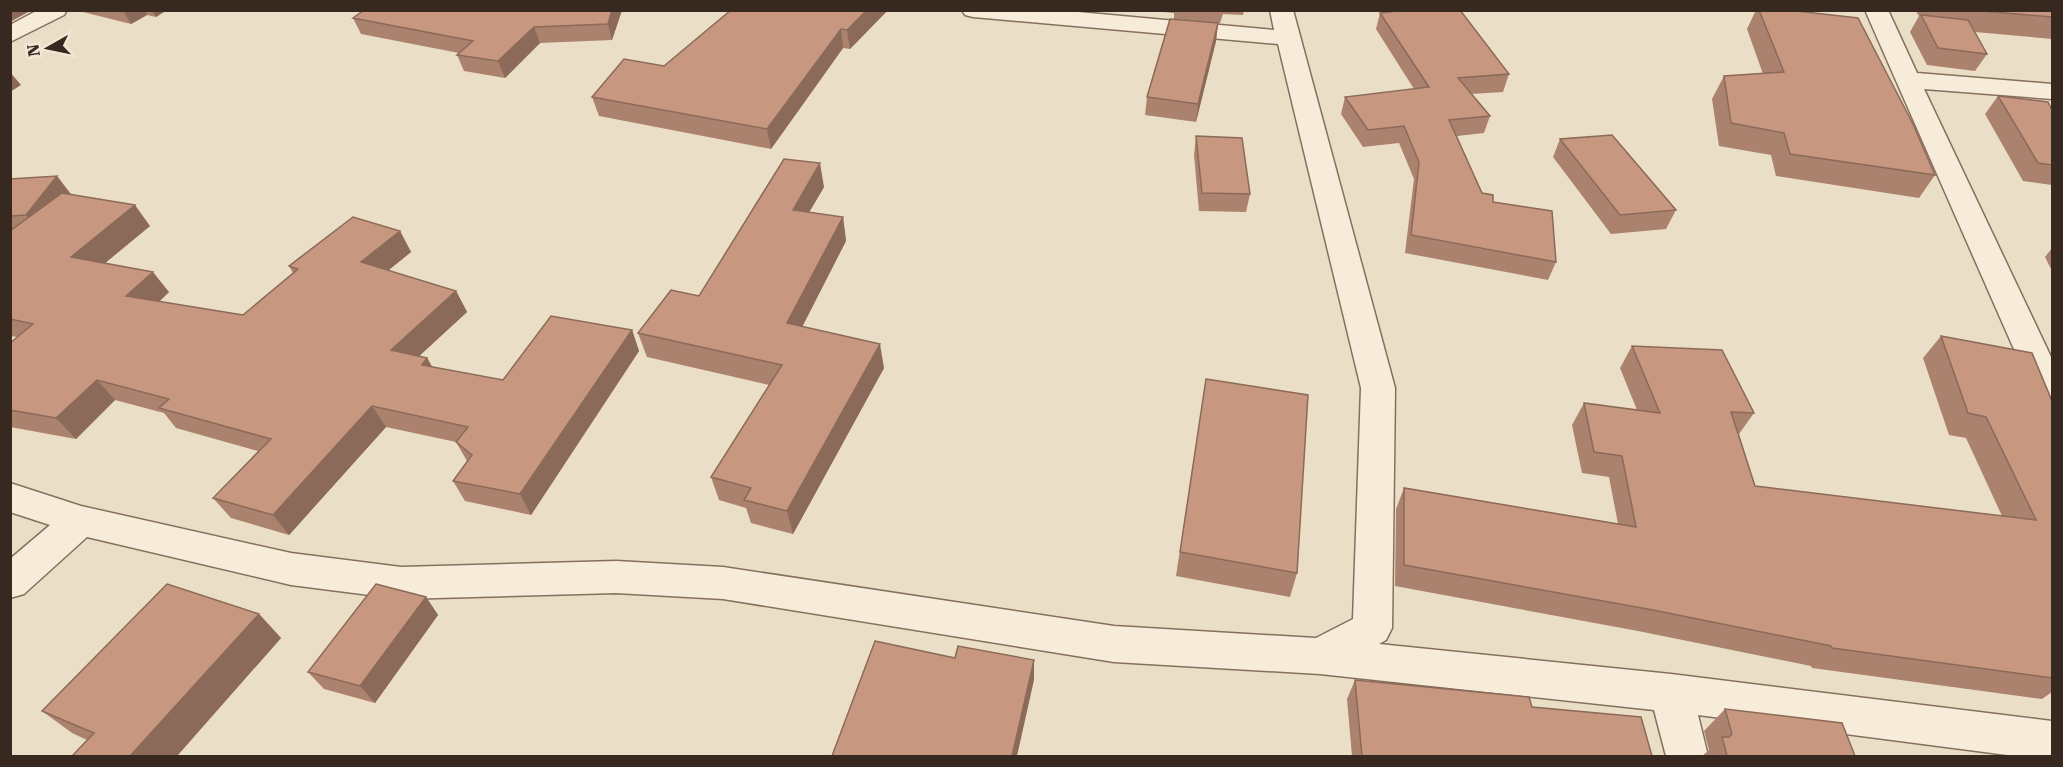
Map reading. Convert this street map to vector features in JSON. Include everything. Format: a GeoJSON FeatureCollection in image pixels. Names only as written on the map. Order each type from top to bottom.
{"type":"FeatureCollection","features":[{"type":"Feature","properties":{"kind":"street"},"geometry":{"type":"LineString","coordinates":[[10,35],[56,10]]}},
{"type":"Feature","properties":{"kind":"street"},"geometry":{"type":"LineString","coordinates":[[973,10],[1284,24],[1378,388],[1372,628],[1320,656]]}},
{"type":"Feature","properties":{"kind":"street"},"geometry":{"type":"LineString","coordinates":[[1876,10],[2029,347],[2052,386]]}},
{"type":"Feature","properties":{"kind":"street"},"geometry":{"type":"LineString","coordinates":[[1909,80],[2052,91]]}},
{"type":"Feature","properties":{"kind":"street"},"geometry":{"type":"LineString","coordinates":[[10,497],[81,520],[291,569],[400,583],[616,577],[723,584],[1114,644],[1320,656],[1671,693],[2052,741]]}},
{"type":"Feature","properties":{"kind":"street"},"geometry":{"type":"LineString","coordinates":[[10,582],[81,520]]}},
{"type":"Feature","properties":{"kind":"street"},"geometry":{"type":"LineString","coordinates":[[1671,693],[1687,756]]}},
{"type":"Feature","properties":{"kind":"building"},"geometry":{"type":"Polygon","coordinates":[[[364,10],[612,10],[608,24],[534,27],[498,61],[457,55],[473,41],[353,18],[364,10]]]}},
{"type":"Feature","properties":{"kind":"building"},"geometry":{"type":"Polygon","coordinates":[[[731,10],[867,10],[847,30],[841,29],[767,129],[592,97],[624,59],[664,66],[731,10]]]}},
{"type":"Feature","properties":{"kind":"building"},"geometry":{"type":"Polygon","coordinates":[[[1405,10],[1460,10],[1509,74],[1458,78],[1490,116],[1449,120],[1482,193],[1493,195],[1493,202],[1552,211],[1556,262],[1411,235],[1419,162],[1404,126],[1368,130],[1345,97],[1429,87],[1380,13],[1405,10]]]}},
{"type":"Feature","properties":{"kind":"building"},"geometry":{"type":"Polygon","coordinates":[[[1759,10],[1788,10],[1858,18],[1913,124],[1935,175],[1790,154],[1784,133],[1731,123],[1724,76],[1784,72],[1759,10]]]}},
{"type":"Feature","properties":{"kind":"building"},"geometry":{"type":"Polygon","coordinates":[[[1971,10],[2052,10],[2052,17],[1971,10]]]}},
{"type":"Feature","properties":{"kind":"building"},"geometry":{"type":"Polygon","coordinates":[[[1921,15],[1968,20],[1987,54],[1938,48],[1921,15]]]}},
{"type":"Feature","properties":{"kind":"building"},"geometry":{"type":"Polygon","coordinates":[[[1170,19],[1218,23],[1198,104],[1147,97],[1170,19]]]}},
{"type":"Feature","properties":{"kind":"building"},"geometry":{"type":"Polygon","coordinates":[[[1998,96],[2048,102],[2052,110],[2052,165],[2038,163],[1998,96]]]}},
{"type":"Feature","properties":{"kind":"building"},"geometry":{"type":"Polygon","coordinates":[[[1612,135],[1676,210],[1620,215],[1560,139],[1612,135]]]}},
{"type":"Feature","properties":{"kind":"building"},"geometry":{"type":"Polygon","coordinates":[[[1196,136],[1242,138],[1250,194],[1202,193],[1196,136]]]}},
{"type":"Feature","properties":{"kind":"building"},"geometry":{"type":"Polygon","coordinates":[[[784,159],[820,163],[793,210],[843,217],[787,323],[880,344],[787,511],[744,500],[751,488],[711,477],[782,365],[638,333],[671,290],[699,296],[784,159]]]}},
{"type":"Feature","properties":{"kind":"building"},"geometry":{"type":"Polygon","coordinates":[[[57,176],[26,215],[10,216],[10,179],[57,176]]]}},
{"type":"Feature","properties":{"kind":"building"},"geometry":{"type":"Polygon","coordinates":[[[62,193],[135,205],[71,257],[153,272],[126,296],[243,315],[298,269],[289,266],[353,217],[400,231],[361,262],[456,291],[391,350],[427,358],[422,365],[503,380],[551,316],[632,330],[520,494],[453,481],[472,455],[456,442],[468,427],[372,406],[273,515],[213,498],[271,439],[159,408],[169,399],[97,380],[56,418],[10,410],[10,343],[33,324],[10,319],[10,231],[62,193]]]}},
{"type":"Feature","properties":{"kind":"building"},"geometry":{"type":"Polygon","coordinates":[[[1941,336],[2032,353],[2052,401],[2052,678],[1832,648],[1653,610],[1404,565],[1404,488],[1636,527],[1622,456],[1594,452],[1584,403],[1660,413],[1632,346],[1722,350],[1754,413],[1731,412],[1755,486],[2036,520],[1986,417],[1968,413],[1941,336]]]}},
{"type":"Feature","properties":{"kind":"building"},"geometry":{"type":"Polygon","coordinates":[[[1206,379],[1308,395],[1297,573],[1180,552],[1206,379]]]}},
{"type":"Feature","properties":{"kind":"building"},"geometry":{"type":"Polygon","coordinates":[[[167,584],[259,614],[130,756],[73,755],[94,733],[42,711],[167,584]]]}},
{"type":"Feature","properties":{"kind":"building"},"geometry":{"type":"Polygon","coordinates":[[[376,584],[426,597],[360,686],[308,672],[376,584]]]}},
{"type":"Feature","properties":{"kind":"building"},"geometry":{"type":"Polygon","coordinates":[[[875,641],[955,658],[958,646],[1034,660],[1012,756],[832,756],[875,641]]]}},
{"type":"Feature","properties":{"kind":"building"},"geometry":{"type":"Polygon","coordinates":[[[1355,680],[1529,697],[1532,707],[1641,717],[1652,756],[1362,756],[1355,680]]]}},
{"type":"Feature","properties":{"kind":"building"},"geometry":{"type":"Polygon","coordinates":[[[1725,709],[1842,723],[1855,756],[1727,756],[1722,737],[1729,737],[1732,734],[1725,709]]]}}]}
